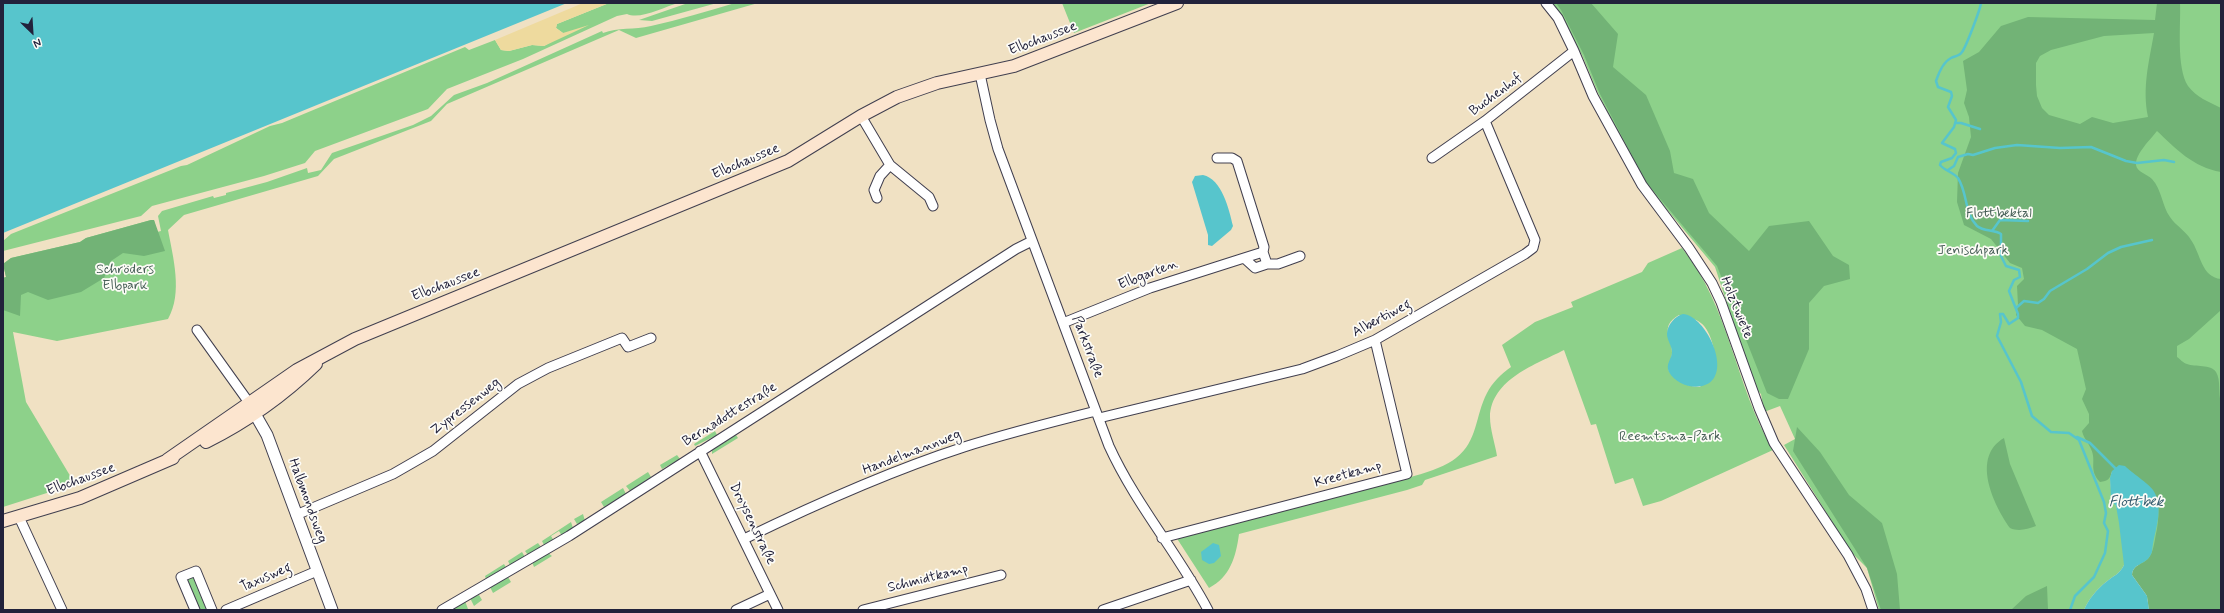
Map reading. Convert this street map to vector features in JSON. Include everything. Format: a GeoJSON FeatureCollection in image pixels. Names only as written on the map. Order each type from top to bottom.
{"type":"FeatureCollection","features":[{"type":"Feature","properties":{"kind":"main road","name":"Elbchaussee"},"geometry":{"type":"LineString","coordinates":[[3,521],[80,498],[216,437],[253,409],[297,370],[355,339],[788,161],[861,116],[915,90],[948,80],[1014,66],[1177,3]]}},
{"type":"Feature","properties":{"kind":"street","name":"Holztwiete"},"geometry":{"type":"LineString","coordinates":[[1546,3],[1558,18],[1574,51],[1592,96],[1634,172],[1690,248],[1712,283],[1721,302],[1759,408],[1774,443],[1848,555],[1866,589],[1873,610]]}},
{"type":"Feature","properties":{"kind":"street","name":"Buchenhof"},"geometry":{"type":"LineString","coordinates":[[1432,158],[1485,121],[1574,51]]}},
{"type":"Feature","properties":{"kind":"street","name":"Parkstraße"},"geometry":{"type":"LineString","coordinates":[[980,74],[993,132],[1097,414],[1124,478],[1191,580],[1208,610]]}},
{"type":"Feature","properties":{"kind":"street"},"geometry":{"type":"LineString","coordinates":[[861,116],[890,165],[929,197],[933,206]]}},
{"type":"Feature","properties":{"kind":"street","name":"Albertiweg"},"geometry":{"type":"LineString","coordinates":[[1097,414],[1302,369],[1375,340],[1533,248],[1535,240],[1485,121]]}},
{"type":"Feature","properties":{"kind":"street"},"geometry":{"type":"LineString","coordinates":[[1216,158],[1232,158],[1237,161],[1264,247],[1263,252],[1267,264]]}},
{"type":"Feature","properties":{"kind":"street"},"geometry":{"type":"LineString","coordinates":[[878,198],[874,190],[876,183],[890,165]]}},
{"type":"Feature","properties":{"kind":"street","name":"Bernadottestraße"},"geometry":{"type":"LineString","coordinates":[[442,610],[564,539],[1016,249],[1032,241]]}},
{"type":"Feature","properties":{"kind":"street","name":"Elbgarten"},"geometry":{"type":"LineString","coordinates":[[1063,323],[1150,288],[1263,252]]}},
{"type":"Feature","properties":{"kind":"street"},"geometry":{"type":"LineString","coordinates":[[1244,258],[1255,268],[1267,264],[1278,264],[1300,256]]}},
{"type":"Feature","properties":{"kind":"street"},"geometry":{"type":"LineString","coordinates":[[197,330],[253,409]]}},
{"type":"Feature","properties":{"kind":"street","name":"Zypressenweg"},"geometry":{"type":"LineString","coordinates":[[296,515],[393,474],[426,455],[518,384],[548,368],[622,338],[628,347],[651,338]]}},
{"type":"Feature","properties":{"kind":"street","name":"Kreetkamp"},"geometry":{"type":"LineString","coordinates":[[1162,538],[1407,474],[1375,340]]}},
{"type":"Feature","properties":{"kind":"street","name":"Halbmondsweg"},"geometry":{"type":"LineString","coordinates":[[253,409],[267,434],[332,610]]}},
{"type":"Feature","properties":{"kind":"street","name":"Handelmannweg"},"geometry":{"type":"LineString","coordinates":[[744,539],[786,518],[922,462],[1022,430],[1097,414]]}},
{"type":"Feature","properties":{"kind":"street","name":"Droysenstraße"},"geometry":{"type":"LineString","coordinates":[[700,451],[778,610]]}},
{"type":"Feature","properties":{"kind":"street"},"geometry":{"type":"LineString","coordinates":[[19,517],[62,610]]}},
{"type":"Feature","properties":{"kind":"street"},"geometry":{"type":"LineString","coordinates":[[195,610],[181,577],[196,571],[212,610]]}},
{"type":"Feature","properties":{"kind":"street","name":"Taxusweg"},"geometry":{"type":"LineString","coordinates":[[226,610],[317,571]]}},
{"type":"Feature","properties":{"kind":"street","name":"Schmidtkamp"},"geometry":{"type":"LineString","coordinates":[[862,610],[1001,575]]}},
{"type":"Feature","properties":{"kind":"street"},"geometry":{"type":"LineString","coordinates":[[1103,610],[1191,580]]}},
{"type":"Feature","properties":{"kind":"street"},"geometry":{"type":"LineString","coordinates":[[736,610],[770,594]]}},
{"type":"Feature","properties":{"kind":"green space"},"geometry":{"type":"Polygon","coordinates":[[[609,3],[678,3],[645,14],[627,14],[617,16],[523,59],[447,89],[428,109],[315,151],[305,163],[264,176],[152,206],[141,216],[3,251],[3,241],[11,234],[181,166],[187,165],[270,126],[282,123],[465,47],[469,50],[495,40],[501,50],[509,51],[532,45],[544,46],[566,33],[563,33],[556,28],[557,24],[609,3]]]}},
{"type":"Feature","properties":{"kind":"green space"},"geometry":{"type":"Polygon","coordinates":[[[688,3],[717,3],[652,21],[639,20],[688,3]]]}},
{"type":"Feature","properties":{"kind":"green space","name":"Schröders Elbpark"},"geometry":{"type":"Polygon","coordinates":[[[735,3],[758,3],[636,38],[619,30],[447,104],[431,121],[334,159],[318,176],[184,215],[168,230],[176,275],[176,287],[173,309],[168,319],[57,341],[13,332],[26,402],[75,484],[3,507],[3,278],[6,277],[3,264],[11,258],[80,242],[86,238],[151,220],[154,220],[157,232],[161,231],[158,216],[162,211],[213,196],[214,198],[226,195],[226,193],[267,182],[307,168],[308,173],[321,170],[332,153],[413,125],[431,116],[454,95],[487,83],[602,31],[603,33],[614,30],[651,26],[735,3]]]}},
{"type":"Feature","properties":{"kind":"green space"},"geometry":{"type":"Polygon","coordinates":[[[1062,3],[1151,3],[1074,33],[1062,3]]]}},
{"type":"Feature","properties":{"kind":"green space","name":"Jenischpark"},"geometry":{"type":"Polygon","coordinates":[[[1551,3],[2221,3],[2221,610],[2149,610],[2148,600],[2112,471],[2111,489],[2121,526],[2124,565],[2118,573],[2096,591],[2084,610],[1879,610],[1867,568],[1851,552],[1784,445],[1795,439],[1780,406],[1764,412],[1761,394],[1755,388],[1715,267],[1644,182],[1598,93],[1582,55],[1559,12],[1551,3]]]}},
{"type":"Feature","properties":{"kind":"green space"},"geometry":{"type":"Polygon","coordinates":[[[1556,3],[1591,3],[1618,34],[1613,67],[1646,95],[1670,151],[1674,173],[1693,179],[1709,213],[1749,251],[1769,226],[1809,221],[1833,256],[1849,265],[1850,279],[1824,286],[1809,303],[1809,349],[1788,399],[1779,399],[1767,393],[1717,266],[1645,181],[1600,94],[1584,55],[1556,3]]]}},
{"type":"Feature","properties":{"kind":"green space","name":"Flottbektal"},"geometry":{"type":"Polygon","coordinates":[[[2157,3],[2180,3],[2180,57],[2184,78],[2191,90],[2203,99],[2221,108],[2221,172],[2211,170],[2193,162],[2178,151],[2157,131],[2147,142],[2138,156],[2136,165],[2142,173],[2150,177],[2155,183],[2167,213],[2189,237],[2205,269],[2209,274],[2221,279],[2220,311],[2189,339],[2177,346],[2177,357],[2190,365],[2214,369],[2218,375],[2221,403],[2221,610],[2149,610],[2147,596],[2132,575],[2137,566],[2148,559],[2152,550],[2159,515],[2155,495],[2150,488],[2143,483],[2112,471],[2108,479],[2105,481],[2100,482],[2096,477],[2093,469],[2093,454],[2082,431],[2089,423],[2089,414],[2082,399],[2086,389],[2077,349],[2042,330],[2025,326],[2016,315],[2018,305],[2017,286],[2024,279],[2022,268],[2010,263],[1991,239],[1964,225],[1957,202],[1958,173],[1971,137],[1969,117],[1964,103],[1967,90],[1963,61],[1979,52],[2001,26],[2028,17],[2155,20],[2157,3]],[[2154,33],[2104,36],[2051,50],[2040,56],[2036,63],[2036,85],[2037,96],[2042,108],[2049,115],[2080,124],[2092,117],[2113,123],[2148,117],[2146,106],[2146,85],[2154,33]]]}},
{"type":"Feature","properties":{"kind":"green space"},"geometry":{"type":"Polygon","coordinates":[[[154,220],[165,251],[144,256],[123,253],[111,261],[104,278],[81,292],[48,300],[28,292],[21,295],[20,316],[3,310],[3,278],[6,277],[3,264],[11,258],[80,242],[86,238],[154,220]]]}},
{"type":"Feature","properties":{"kind":"green space","name":"Reemtsma-Park"},"geometry":{"type":"Polygon","coordinates":[[[1682,248],[1698,271],[1711,295],[1722,321],[1750,400],[1760,425],[1773,450],[1661,501],[1643,506],[1633,478],[1615,484],[1596,424],[1591,425],[1564,350],[1517,374],[1498,392],[1492,404],[1490,417],[1497,456],[1425,480],[1422,485],[1407,490],[1239,534],[1236,551],[1231,566],[1222,578],[1209,588],[1176,537],[1414,476],[1448,463],[1456,458],[1468,444],[1487,393],[1498,378],[1511,367],[1502,345],[1535,322],[1573,307],[1571,302],[1642,272],[1648,263],[1682,248]],[[1679,315],[1669,324],[1668,333],[1672,348],[1672,357],[1668,369],[1677,380],[1690,386],[1700,387],[1717,365],[1713,347],[1709,335],[1703,325],[1696,320],[1679,315]]]}},
{"type":"Feature","properties":{"kind":"green space"},"geometry":{"type":"Polygon","coordinates":[[[1797,427],[1820,452],[1849,495],[1882,523],[1897,574],[1900,610],[1881,610],[1867,568],[1793,451],[1797,427]]]}},
{"type":"Feature","properties":{"kind":"green space"},"geometry":{"type":"Polygon","coordinates":[[[715,431],[717,435],[695,446],[694,444],[715,431]]]}},
{"type":"Feature","properties":{"kind":"green space"},"geometry":{"type":"Polygon","coordinates":[[[736,435],[738,438],[712,454],[712,450],[736,435]]]}},
{"type":"Feature","properties":{"kind":"green space"},"geometry":{"type":"Polygon","coordinates":[[[2004,438],[2010,464],[2036,526],[2020,530],[2010,528],[1992,494],[1988,481],[1987,468],[1989,457],[1994,446],[2004,438]]]}},
{"type":"Feature","properties":{"kind":"green space"},"geometry":{"type":"Polygon","coordinates":[[[677,455],[680,459],[662,469],[660,465],[677,455]]]}},
{"type":"Feature","properties":{"kind":"green space"},"geometry":{"type":"Polygon","coordinates":[[[648,472],[651,477],[630,491],[626,486],[648,472]]]}},
{"type":"Feature","properties":{"kind":"green space"},"geometry":{"type":"Polygon","coordinates":[[[623,488],[626,494],[604,507],[601,502],[623,488]]]}},
{"type":"Feature","properties":{"kind":"green space"},"geometry":{"type":"Polygon","coordinates":[[[583,514],[585,521],[577,524],[574,519],[583,514]]]}},
{"type":"Feature","properties":{"kind":"green space"},"geometry":{"type":"Polygon","coordinates":[[[571,522],[573,528],[562,536],[559,531],[551,536],[554,541],[544,545],[542,541],[571,522]]]}},
{"type":"Feature","properties":{"kind":"green space"},"geometry":{"type":"Polygon","coordinates":[[[538,543],[541,547],[528,555],[525,551],[538,543]]]}},
{"type":"Feature","properties":{"kind":"green space"},"geometry":{"type":"Polygon","coordinates":[[[522,552],[525,557],[511,567],[508,561],[522,552]]]}},
{"type":"Feature","properties":{"kind":"green space"},"geometry":{"type":"Polygon","coordinates":[[[548,553],[552,556],[534,567],[532,562],[548,553]]]}},
{"type":"Feature","properties":{"kind":"green space"},"geometry":{"type":"Polygon","coordinates":[[[504,564],[507,569],[486,579],[485,576],[504,564]]]}},
{"type":"Feature","properties":{"kind":"green space"},"geometry":{"type":"Polygon","coordinates":[[[194,577],[209,610],[198,610],[187,581],[188,578],[194,577]]]}},
{"type":"Feature","properties":{"kind":"green space"},"geometry":{"type":"Polygon","coordinates":[[[508,577],[511,582],[493,593],[490,587],[508,577]]]}},
{"type":"Feature","properties":{"kind":"green space"},"geometry":{"type":"Polygon","coordinates":[[[2047,586],[2048,610],[2011,610],[2026,596],[2047,586]]]}},
{"type":"Feature","properties":{"kind":"green space"},"geometry":{"type":"Polygon","coordinates":[[[479,595],[482,600],[474,606],[470,598],[479,595]]]}},
{"type":"Feature","properties":{"kind":"green space"},"geometry":{"type":"Polygon","coordinates":[[[465,601],[468,609],[453,610],[453,607],[465,601]]]}},
{"type":"Feature","properties":{"kind":"sand"},"geometry":{"type":"Polygon","coordinates":[[[583,3],[609,3],[557,24],[556,28],[563,33],[589,25],[544,46],[532,45],[509,51],[501,50],[495,40],[583,3]]]}},
{"type":"Feature","properties":{"kind":"water"},"geometry":{"type":"Polygon","coordinates":[[[3,3],[567,3],[3,233],[3,3]]]}},
{"type":"Feature","properties":{"kind":"water"},"geometry":{"type":"Polygon","coordinates":[[[1203,175],[1210,178],[1220,188],[1227,203],[1233,226],[1231,230],[1212,246],[1208,245],[1208,235],[1192,182],[1195,176],[1203,175]]]}},
{"type":"Feature","properties":{"kind":"water"},"geometry":{"type":"Polygon","coordinates":[[[1683,314],[1698,322],[1705,330],[1715,350],[1717,370],[1710,383],[1704,386],[1697,387],[1684,384],[1673,377],[1668,369],[1672,352],[1667,336],[1668,327],[1672,321],[1683,314]]]}},
{"type":"Feature","properties":{"kind":"water","name":"Flottbek"},"geometry":{"type":"Polygon","coordinates":[[[2119,465],[2125,466],[2151,487],[2158,503],[2159,510],[2152,553],[2148,559],[2135,568],[2132,575],[2147,596],[2149,610],[2084,610],[2096,591],[2118,573],[2124,565],[2116,506],[2111,500],[2110,478],[2112,471],[2119,465]]]}},
{"type":"Feature","properties":{"kind":"water"},"geometry":{"type":"Polygon","coordinates":[[[1213,543],[1219,545],[1221,556],[1214,563],[1209,564],[1202,560],[1201,552],[1213,543]]]}},
{"type":"Feature","properties":{"kind":"waterway","name":"Flottbek"},"geometry":{"type":"LineString","coordinates":[[1981,3],[1964,49],[1960,54],[1946,62],[1936,81],[1938,87],[1951,92],[1952,96],[1948,107],[1956,120],[1954,127],[1942,143],[1955,149],[1956,153],[1952,158],[1941,162],[1940,165],[1958,178],[1970,215],[1977,226],[2001,234],[2001,256],[2006,266],[2019,270],[2020,277],[2014,280],[2009,291],[2018,314],[2018,318],[2009,324],[2003,314],[2000,314],[2001,322],[1997,336],[2021,382],[2032,416],[2051,432],[2069,433],[2079,440],[2104,502],[2106,513],[2104,523],[2108,531],[2105,553],[2094,577],[2075,596],[2070,610]]}},
{"type":"Feature","properties":{"kind":"waterway"},"geometry":{"type":"LineString","coordinates":[[1956,123],[1961,123],[1980,129]]}},
{"type":"Feature","properties":{"kind":"waterway"},"geometry":{"type":"LineString","coordinates":[[1948,170],[1954,166],[1958,157],[1968,154],[1973,155],[1995,148],[2017,145],[2060,148],[2091,147],[2126,161],[2137,163],[2164,160],[2174,162]]}},
{"type":"Feature","properties":{"kind":"waterway"},"geometry":{"type":"LineString","coordinates":[[1992,231],[2000,220],[2028,221]]}},
{"type":"Feature","properties":{"kind":"waterway"},"geometry":{"type":"LineString","coordinates":[[2016,308],[2024,301],[2038,303],[2044,299],[2050,291],[2087,269],[2108,253],[2121,247],[2152,240]]}},
{"type":"Feature","properties":{"kind":"waterway","name":"Flottbek"},"geometry":{"type":"LineString","coordinates":[[2077,437],[2090,443],[2116,469]]}}]}
